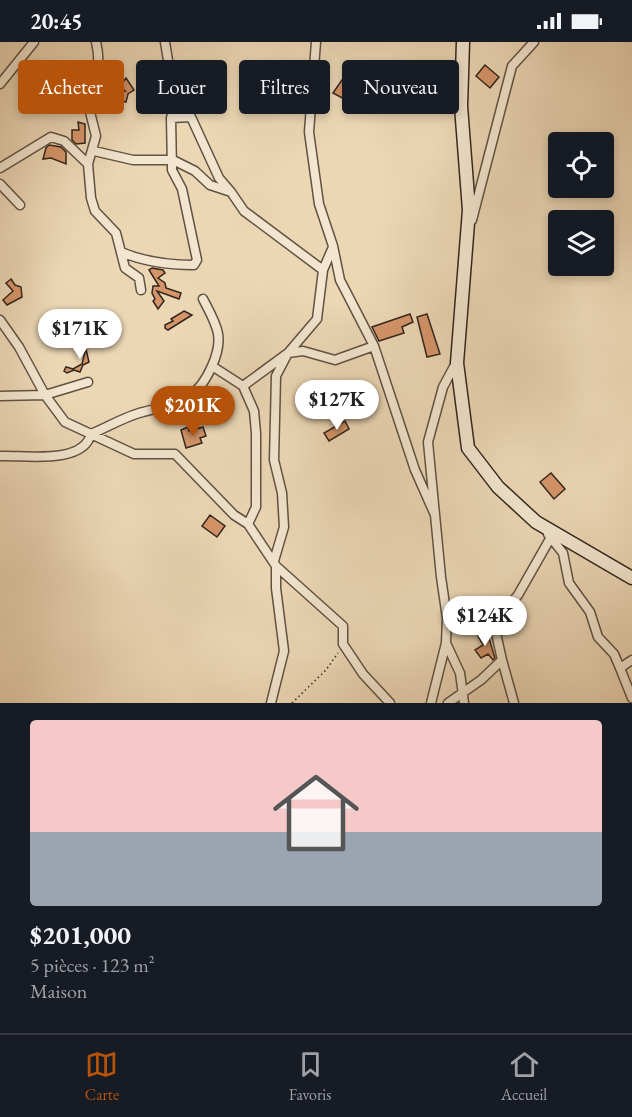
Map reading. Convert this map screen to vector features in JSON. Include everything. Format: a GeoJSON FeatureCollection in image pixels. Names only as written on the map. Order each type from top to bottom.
{"type":"FeatureCollection","features":[{"type":"Feature","properties":{"kind":"street"},"geometry":{"type":"LineString","coordinates":[[0,84],[34,42]]}},
{"type":"Feature","properties":{"kind":"street"},"geometry":{"type":"LineString","coordinates":[[96,42],[100,61],[96,78],[85,92],[87,105],[94,118],[96,136],[94,151],[88,164],[94,211],[116,233],[125,267],[139,278],[141,290]]}},
{"type":"Feature","properties":{"kind":"street"},"geometry":{"type":"LineString","coordinates":[[121,252],[169,266],[194,265],[197,260],[182,189],[172,170],[171,118],[176,104],[165,42]]}},
{"type":"Feature","properties":{"kind":"street"},"geometry":{"type":"LineString","coordinates":[[316,42],[309,132],[319,204],[333,246],[340,280],[374,346],[415,470],[435,515]]}},
{"type":"Feature","properties":{"kind":"street"},"geometry":{"type":"LineString","coordinates":[[463,42],[461,106],[469,210],[457,363],[468,448],[498,487],[551,537],[563,553],[569,583],[590,612],[598,637],[614,654],[632,698]]}},
{"type":"Feature","properties":{"kind":"street"},"geometry":{"type":"LineString","coordinates":[[468,235],[512,66],[534,42]]}},
{"type":"Feature","properties":{"kind":"street"},"geometry":{"type":"LineString","coordinates":[[171,118],[191,117],[219,178],[244,211],[323,270]]}},
{"type":"Feature","properties":{"kind":"street"},"geometry":{"type":"LineString","coordinates":[[0,168],[51,137],[64,141],[88,164]]}},
{"type":"Feature","properties":{"kind":"street"},"geometry":{"type":"LineString","coordinates":[[94,151],[133,160],[173,160],[195,171],[210,185],[231,192]]}},
{"type":"Feature","properties":{"kind":"street"},"geometry":{"type":"LineString","coordinates":[[0,184],[20,205]]}},
{"type":"Feature","properties":{"kind":"street"},"geometry":{"type":"LineString","coordinates":[[243,386],[288,352],[317,319],[323,270],[333,246]]}},
{"type":"Feature","properties":{"kind":"street"},"geometry":{"type":"LineString","coordinates":[[91,434],[141,412],[169,408],[187,400],[206,380],[220,346],[218,327],[203,299]]}},
{"type":"Feature","properties":{"kind":"street"},"geometry":{"type":"LineString","coordinates":[[0,320],[19,347],[45,395],[65,422],[134,454],[175,454],[234,515],[248,524],[275,563],[343,627],[343,644],[363,674],[390,703]]}},
{"type":"Feature","properties":{"kind":"street"},"geometry":{"type":"LineString","coordinates":[[288,352],[303,351],[335,360],[374,346]]}},
{"type":"Feature","properties":{"kind":"street"},"geometry":{"type":"LineString","coordinates":[[271,703],[284,651],[275,563],[284,527],[282,493],[274,460],[276,376],[288,352]]}},
{"type":"Feature","properties":{"kind":"street"},"geometry":{"type":"LineString","coordinates":[[431,703],[446,643],[447,618],[428,442],[443,387],[457,363]]}},
{"type":"Feature","properties":{"kind":"street"},"geometry":{"type":"LineString","coordinates":[[212,366],[243,386],[254,411],[256,507],[248,524]]}},
{"type":"Feature","properties":{"kind":"street"},"geometry":{"type":"LineString","coordinates":[[0,396],[45,395],[88,382]]}},
{"type":"Feature","properties":{"kind":"street"},"geometry":{"type":"LineString","coordinates":[[0,456],[50,457],[74,453],[89,442],[91,434]]}},
{"type":"Feature","properties":{"kind":"street"},"geometry":{"type":"LineString","coordinates":[[536,522],[632,578]]}},
{"type":"Feature","properties":{"kind":"street"},"geometry":{"type":"LineString","coordinates":[[514,703],[494,624],[518,595],[551,537]]}},
{"type":"Feature","properties":{"kind":"street"},"geometry":{"type":"LineString","coordinates":[[446,643],[460,673],[463,699]]}},
{"type":"Feature","properties":{"kind":"street"},"geometry":{"type":"LineString","coordinates":[[448,703],[463,699],[502,660]]}},
{"type":"Feature","properties":{"kind":"street"},"geometry":{"type":"LineString","coordinates":[[621,668],[632,660]]}},
{"type":"Feature","properties":{"kind":"path"},"geometry":{"type":"LineString","coordinates":[[292,703],[326,670],[343,644]]}},
{"type":"Feature","properties":{"kind":"building"},"geometry":{"type":"Polygon","coordinates":[[[485,65],[499,77],[490,88],[476,76],[485,65]]]}},
{"type":"Feature","properties":{"kind":"building"},"geometry":{"type":"Polygon","coordinates":[[[126,78],[134,90],[128,94],[126,102],[124,102],[126,78]]]}},
{"type":"Feature","properties":{"kind":"building"},"geometry":{"type":"Polygon","coordinates":[[[342,80],[342,98],[333,93],[342,80]]]}},
{"type":"Feature","properties":{"kind":"building"},"geometry":{"type":"Polygon","coordinates":[[[78,122],[85,124],[85,143],[76,144],[72,140],[72,130],[79,130],[78,122]]]}},
{"type":"Feature","properties":{"kind":"building"},"geometry":{"type":"Polygon","coordinates":[[[49,145],[61,147],[66,152],[66,164],[51,158],[43,159],[49,145]]]}},
{"type":"Feature","properties":{"kind":"building"},"geometry":{"type":"Polygon","coordinates":[[[152,268],[163,270],[165,273],[158,278],[165,283],[166,288],[181,293],[179,299],[157,291],[164,301],[158,309],[153,301],[155,299],[152,293],[153,286],[159,286],[149,270],[152,268]]]}},
{"type":"Feature","properties":{"kind":"building"},"geometry":{"type":"Polygon","coordinates":[[[11,279],[15,285],[21,287],[22,297],[7,305],[3,300],[13,291],[6,283],[11,279]]]}},
{"type":"Feature","properties":{"kind":"building"},"geometry":{"type":"Polygon","coordinates":[[[184,311],[192,315],[168,330],[165,328],[165,325],[173,321],[171,319],[184,311]]]}},
{"type":"Feature","properties":{"kind":"building"},"geometry":{"type":"Polygon","coordinates":[[[410,314],[413,322],[402,327],[404,333],[379,341],[372,327],[410,314]]]}},
{"type":"Feature","properties":{"kind":"building"},"geometry":{"type":"Polygon","coordinates":[[[427,314],[440,354],[427,357],[417,317],[427,314]]]}},
{"type":"Feature","properties":{"kind":"building"},"geometry":{"type":"Polygon","coordinates":[[[80,342],[86,349],[89,362],[83,365],[80,372],[74,370],[67,373],[64,371],[66,367],[73,369],[82,364],[85,352],[76,347],[80,342]]]}},
{"type":"Feature","properties":{"kind":"building"},"geometry":{"type":"Polygon","coordinates":[[[345,421],[349,429],[329,441],[324,433],[345,421]]]}},
{"type":"Feature","properties":{"kind":"building"},"geometry":{"type":"Polygon","coordinates":[[[188,427],[189,431],[203,427],[206,436],[200,438],[202,443],[186,448],[181,430],[188,427]]]}},
{"type":"Feature","properties":{"kind":"building"},"geometry":{"type":"Polygon","coordinates":[[[551,473],[565,489],[554,499],[540,482],[551,473]]]}},
{"type":"Feature","properties":{"kind":"building"},"geometry":{"type":"Polygon","coordinates":[[[210,515],[225,526],[217,537],[202,526],[210,515]]]}},
{"type":"Feature","properties":{"kind":"building"},"geometry":{"type":"Polygon","coordinates":[[[487,632],[495,658],[493,660],[488,654],[481,658],[475,650],[483,645],[478,636],[487,632]]]}}]}
